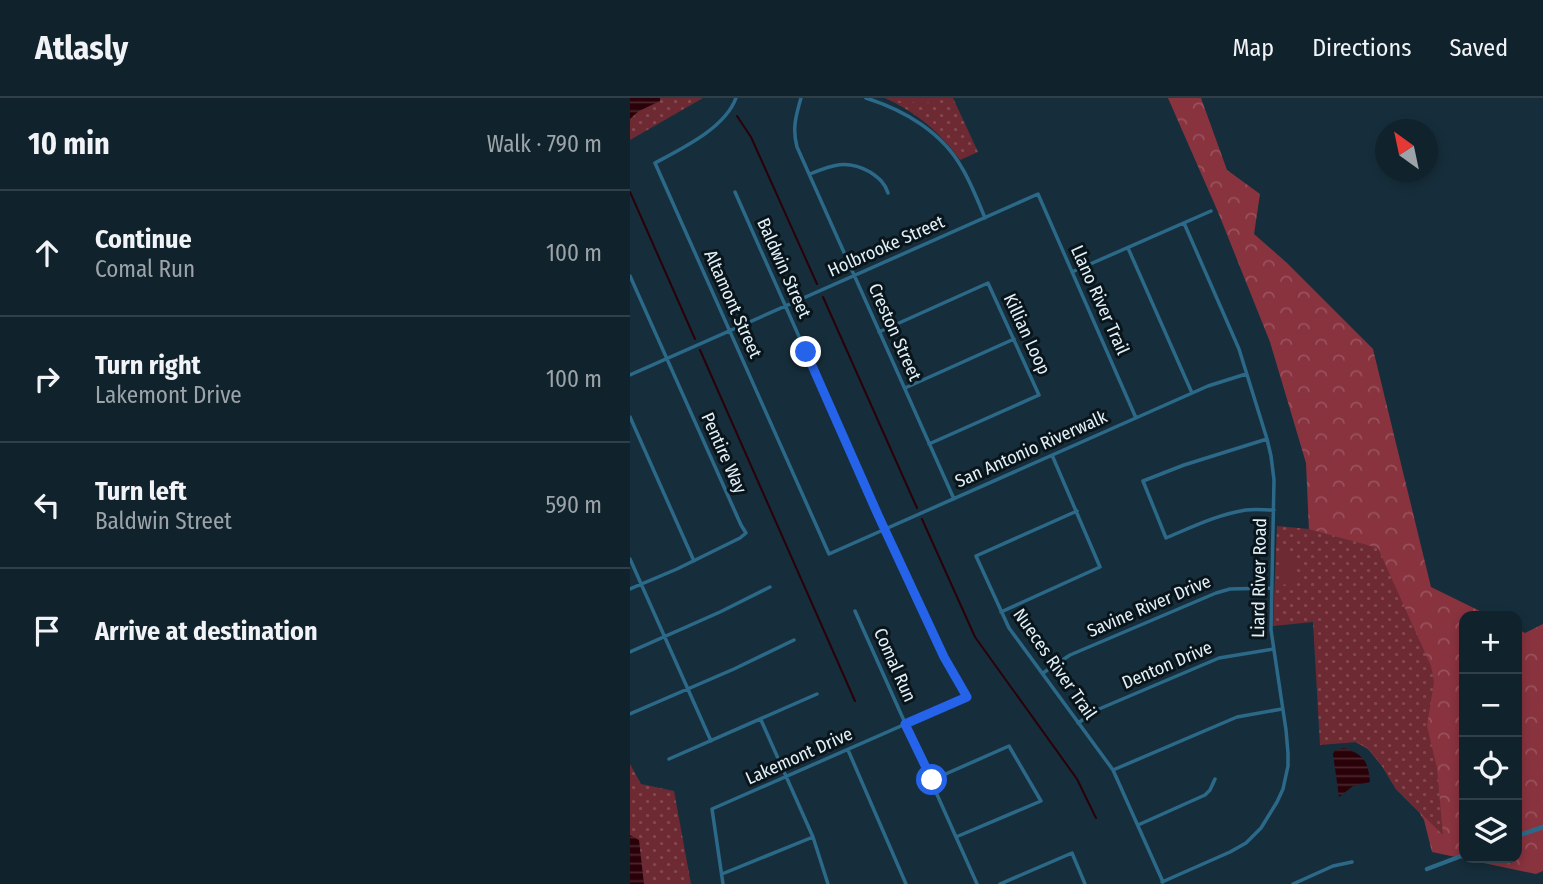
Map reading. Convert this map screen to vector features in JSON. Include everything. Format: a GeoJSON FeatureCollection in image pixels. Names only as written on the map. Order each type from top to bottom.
{"type":"FeatureCollection","features":[{"type":"Feature","properties":{"kind":"street","name":"Altamont Street"},"geometry":{"type":"LineString","coordinates":[[736,98],[730,112],[715,127],[655,163],[829,554]]}},
{"type":"Feature","properties":{"kind":"street","name":"Creston Street"},"geometry":{"type":"LineString","coordinates":[[801,98],[794,120],[797,147],[954,499]]}},
{"type":"Feature","properties":{"kind":"street"},"geometry":{"type":"LineString","coordinates":[[866,98],[886,104],[910,117],[947,147],[962,167],[985,218]]}},
{"type":"Feature","properties":{"kind":"street"},"geometry":{"type":"LineString","coordinates":[[809,174],[837,165],[856,165],[880,179],[888,193]]}},
{"type":"Feature","properties":{"kind":"street","name":"Baldwin Street"},"geometry":{"type":"LineString","coordinates":[[735,192],[884,530],[944,657],[967,697]]}},
{"type":"Feature","properties":{"kind":"street","name":"Holbrooke Street"},"geometry":{"type":"LineString","coordinates":[[630,375],[1038,194]]}},
{"type":"Feature","properties":{"kind":"street","name":"Llano River Trail"},"geometry":{"type":"LineString","coordinates":[[1038,194],[1136,418]]}},
{"type":"Feature","properties":{"kind":"street"},"geometry":{"type":"LineString","coordinates":[[1072,272],[1211,211]]}},
{"type":"Feature","properties":{"kind":"street","name":"Liard River Road"},"geometry":{"type":"LineString","coordinates":[[1163,883],[1246,843],[1265,822],[1277,802],[1288,766],[1288,741],[1272,649],[1270,619],[1274,480],[1267,439],[1230,327],[1184,223]]}},
{"type":"Feature","properties":{"kind":"street"},"geometry":{"type":"LineString","coordinates":[[1128,248],[1192,393]]}},
{"type":"Feature","properties":{"kind":"street","name":"Pentire Way"},"geometry":{"type":"LineString","coordinates":[[630,276],[741,525],[747,533],[694,561],[630,589]]}},
{"type":"Feature","properties":{"kind":"street","name":"Killian Loop"},"geometry":{"type":"LineString","coordinates":[[879,332],[988,283],[1039,395],[929,444]]}},
{"type":"Feature","properties":{"kind":"street"},"geometry":{"type":"LineString","coordinates":[[905,388],[1014,339]]}},
{"type":"Feature","properties":{"kind":"street","name":"San Antonio Riverwalk"},"geometry":{"type":"LineString","coordinates":[[829,554],[1214,383],[1246,373]]}},
{"type":"Feature","properties":{"kind":"street"},"geometry":{"type":"LineString","coordinates":[[630,417],[694,561]]}},
{"type":"Feature","properties":{"kind":"street"},"geometry":{"type":"LineString","coordinates":[[1267,439],[1143,481],[1167,538],[1247,510],[1274,510]]}},
{"type":"Feature","properties":{"kind":"street"},"geometry":{"type":"LineString","coordinates":[[1001,612],[1100,567],[1052,455]]}},
{"type":"Feature","properties":{"kind":"street","name":"Nueces River Trail"},"geometry":{"type":"LineString","coordinates":[[1077,511],[976,556],[1009,628],[1113,770],[1163,883]]}},
{"type":"Feature","properties":{"kind":"street"},"geometry":{"type":"LineString","coordinates":[[630,559],[711,741]]}},
{"type":"Feature","properties":{"kind":"street"},"geometry":{"type":"LineString","coordinates":[[630,652],[770,587]]}},
{"type":"Feature","properties":{"kind":"street","name":"Savine River Drive"},"geometry":{"type":"LineString","coordinates":[[1043,673],[1079,651],[1216,593],[1230,589],[1272,588]]}},
{"type":"Feature","properties":{"kind":"street","name":"Comal Run"},"geometry":{"type":"LineString","coordinates":[[855,611],[977,884]]}},
{"type":"Feature","properties":{"kind":"street"},"geometry":{"type":"LineString","coordinates":[[630,714],[794,640]]}},
{"type":"Feature","properties":{"kind":"street","name":"Denton Drive"},"geometry":{"type":"LineString","coordinates":[[1079,723],[1099,709],[1219,658],[1272,649]]}},
{"type":"Feature","properties":{"kind":"street"},"geometry":{"type":"LineString","coordinates":[[669,759],[817,694]]}},
{"type":"Feature","properties":{"kind":"street","name":"Lakemont Drive"},"geometry":{"type":"LineString","coordinates":[[723,884],[712,809],[967,697]]}},
{"type":"Feature","properties":{"kind":"street"},"geometry":{"type":"LineString","coordinates":[[1113,770],[1237,717],[1283,709]]}},
{"type":"Feature","properties":{"kind":"street"},"geometry":{"type":"LineString","coordinates":[[761,720],[813,837],[828,884]]}},
{"type":"Feature","properties":{"kind":"street"},"geometry":{"type":"LineString","coordinates":[[932,780],[1009,746],[1041,801],[956,837]]}},
{"type":"Feature","properties":{"kind":"street"},"geometry":{"type":"LineString","coordinates":[[848,750],[906,884]]}},
{"type":"Feature","properties":{"kind":"street"},"geometry":{"type":"LineString","coordinates":[[1138,825],[1205,795],[1215,779]]}},
{"type":"Feature","properties":{"kind":"street"},"geometry":{"type":"LineString","coordinates":[[1522,834],[1543,827]]}},
{"type":"Feature","properties":{"kind":"street"},"geometry":{"type":"LineString","coordinates":[[722,874],[813,837]]}},
{"type":"Feature","properties":{"kind":"street"},"geometry":{"type":"LineString","coordinates":[[1000,884],[1072,853],[1085,884]]}},
{"type":"Feature","properties":{"kind":"street"},"geometry":{"type":"LineString","coordinates":[[1427,869],[1459,857]]}},
{"type":"Feature","properties":{"kind":"street"},"geometry":{"type":"LineString","coordinates":[[1293,884],[1334,866],[1352,862]]}},
{"type":"Feature","properties":{"kind":"green space"},"geometry":{"type":"Polygon","coordinates":[[[1168,98],[1201,98],[1227,170],[1260,194],[1254,234],[1373,349],[1431,587],[1480,611],[1459,611],[1459,858],[1432,852],[1424,820],[1419,812],[1396,789],[1368,749],[1343,735],[1313,622],[1306,463],[1270,342],[1218,212],[1168,98]]]}},
{"type":"Feature","properties":{"kind":"green space"},"geometry":{"type":"Polygon","coordinates":[[[1543,624],[1543,871],[1536,874],[1484,863],[1522,863],[1522,632],[1525,633],[1543,624]]]}},
{"type":"Feature","properties":{"kind":"shaded area"},"geometry":{"type":"Polygon","coordinates":[[[630,98],[703,98],[630,140],[630,98]]]}},
{"type":"Feature","properties":{"kind":"shaded area"},"geometry":{"type":"Polygon","coordinates":[[[630,98],[660,98],[660,101],[639,111],[630,119],[630,98]]]}},
{"type":"Feature","properties":{"kind":"shaded area"},"geometry":{"type":"Polygon","coordinates":[[[885,98],[953,98],[978,152],[960,160],[927,124],[885,98]]]}},
{"type":"Feature","properties":{"kind":"shaded area"},"geometry":{"type":"Polygon","coordinates":[[[892,98],[942,98],[935,107],[928,102],[926,104],[892,98]]]}},
{"type":"Feature","properties":{"kind":"shaded area"},"geometry":{"type":"Polygon","coordinates":[[[1277,526],[1309,529],[1378,548],[1431,666],[1434,682],[1427,726],[1437,768],[1443,835],[1396,789],[1368,748],[1357,742],[1320,745],[1313,622],[1273,626],[1277,526]]]}},
{"type":"Feature","properties":{"kind":"shaded area"},"geometry":{"type":"Polygon","coordinates":[[[1283,552],[1295,553],[1295,578],[1291,580],[1291,585],[1279,584],[1279,572],[1283,571],[1283,552]]]}},
{"type":"Feature","properties":{"kind":"shaded area"},"geometry":{"type":"Polygon","coordinates":[[[1344,748],[1357,753],[1364,760],[1370,782],[1353,786],[1339,797],[1333,754],[1335,750],[1344,748]]]}},
{"type":"Feature","properties":{"kind":"shaded area"},"geometry":{"type":"Polygon","coordinates":[[[630,764],[641,784],[674,791],[691,884],[630,884],[630,764]]]}},
{"type":"Feature","properties":{"kind":"shaded area"},"geometry":{"type":"Polygon","coordinates":[[[630,835],[639,840],[644,884],[630,884],[630,835]]]}},
{"type":"Feature","properties":{"kind":"waterway"},"geometry":{"type":"LineString","coordinates":[[737,116],[751,137],[817,284]]}},
{"type":"Feature","properties":{"kind":"waterway"},"geometry":{"type":"LineString","coordinates":[[630,192],[695,339]]}},
{"type":"Feature","properties":{"kind":"waterway"},"geometry":{"type":"LineString","coordinates":[[823,297],[917,508]]}},
{"type":"Feature","properties":{"kind":"waterway"},"geometry":{"type":"LineString","coordinates":[[700,350],[855,701]]}},
{"type":"Feature","properties":{"kind":"waterway"},"geometry":{"type":"LineString","coordinates":[[922,519],[975,637],[1077,779],[1096,818]]}},
{"type":"Feature","properties":{"kind":"route"},"geometry":{"type":"LineString","coordinates":[[806,352],[944,657],[967,697],[905,724],[932,780]]}}]}
